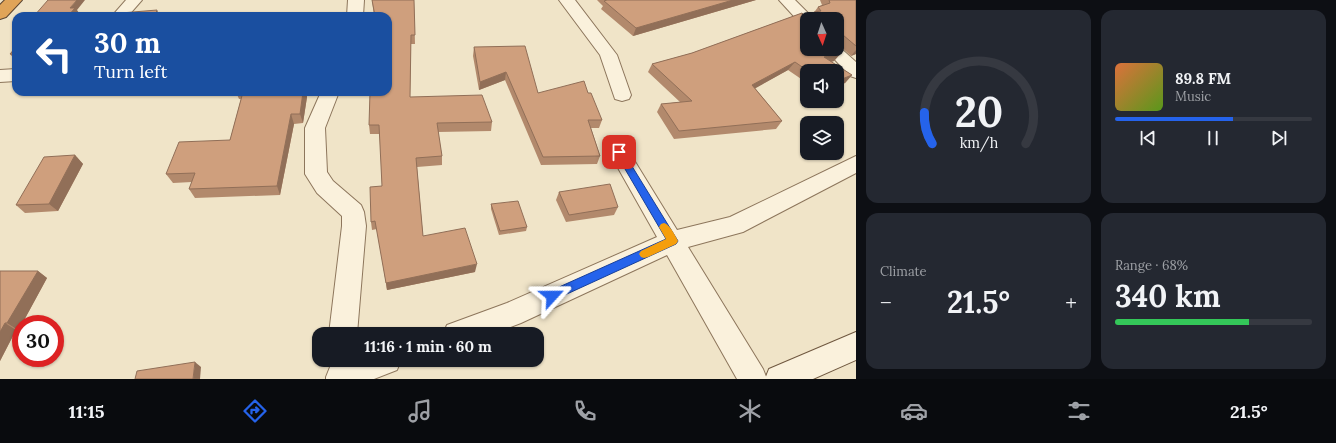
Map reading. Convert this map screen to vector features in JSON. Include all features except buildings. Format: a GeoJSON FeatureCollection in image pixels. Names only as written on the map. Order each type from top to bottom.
{"type":"FeatureCollection","features":[{"type":"Feature","properties":{"kind":"highway"},"geometry":{"type":"LineString","coordinates":[[0,14],[14,0]]}},
{"type":"Feature","properties":{"kind":"street"},"geometry":{"type":"LineString","coordinates":[[124,12],[134,0]]}},
{"type":"Feature","properties":{"kind":"street"},"geometry":{"type":"LineString","coordinates":[[355,12],[356,0]]}},
{"type":"Feature","properties":{"kind":"street"},"geometry":{"type":"LineString","coordinates":[[567,0],[608,55],[622,95]]}},
{"type":"Feature","properties":{"kind":"street"},"geometry":{"type":"LineString","coordinates":[[787,0],[800,14]]}},
{"type":"Feature","properties":{"kind":"street"},"geometry":{"type":"LineString","coordinates":[[840,56],[856,72]]}},
{"type":"Feature","properties":{"kind":"street"},"geometry":{"type":"LineString","coordinates":[[0,76],[12,75]]}},
{"type":"Feature","properties":{"kind":"street"},"geometry":{"type":"LineString","coordinates":[[328,96],[315,128],[316,174],[325,187],[353,212],[354,226],[344,327]]}},
{"type":"Feature","properties":{"kind":"street"},"geometry":{"type":"LineString","coordinates":[[619,152],[673,241],[753,379]]}},
{"type":"Feature","properties":{"kind":"street"},"geometry":{"type":"LineString","coordinates":[[476,327],[512,314],[673,241],[735,224],[856,164]]}},
{"type":"Feature","properties":{"kind":"street"},"geometry":{"type":"LineString","coordinates":[[779,379],[856,346]]}},
{"type":"Feature","properties":{"kind":"street"},"geometry":{"type":"LineString","coordinates":[[339,372],[359,367]]}},
{"type":"Feature","properties":{"kind":"slow traffic"},"geometry":{"type":"LineString","coordinates":[[644,254],[673,241],[664,227]]}},
{"type":"Feature","properties":{"kind":"route"},"geometry":{"type":"LineString","coordinates":[[552,296],[673,241],[619,152]]}}]}
